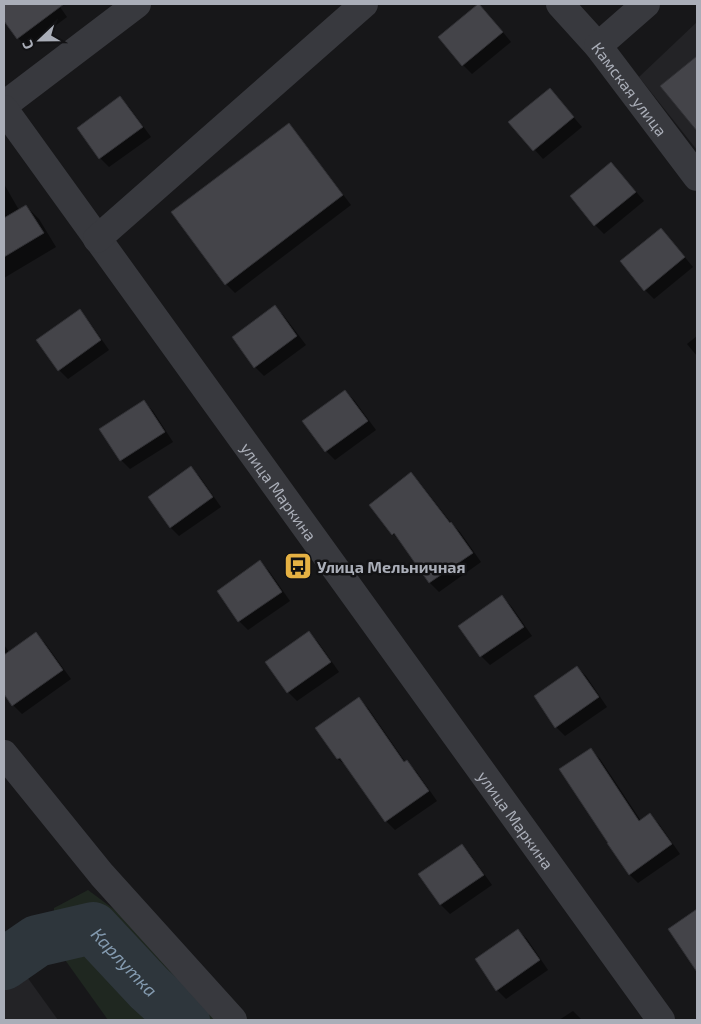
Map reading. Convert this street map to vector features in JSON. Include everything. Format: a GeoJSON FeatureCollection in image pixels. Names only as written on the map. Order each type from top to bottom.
{"type":"FeatureCollection","features":[{"type":"Feature","properties":{"kind":"street"},"geometry":{"type":"LineString","coordinates":[[4,105],[137,4]]}},
{"type":"Feature","properties":{"kind":"street"},"geometry":{"type":"LineString","coordinates":[[97,239],[364,4]]}},
{"type":"Feature","properties":{"kind":"street","name":"Камская улица"},"geometry":{"type":"LineString","coordinates":[[560,4],[598,46],[697,177]]}},
{"type":"Feature","properties":{"kind":"street"},"geometry":{"type":"LineString","coordinates":[[598,46],[646,4]]}},
{"type":"Feature","properties":{"kind":"street","name":"улица Маркина"},"geometry":{"type":"LineString","coordinates":[[4,109],[661,1020]]}},
{"type":"Feature","properties":{"kind":"street"},"geometry":{"type":"LineString","coordinates":[[4,754],[102,875],[233,1020]]}},
{"type":"Feature","properties":{"kind":"shaded area"},"geometry":{"type":"Polygon","coordinates":[[[697,22],[697,150],[639,77],[697,22]]]}},
{"type":"Feature","properties":{"kind":"shaded area"},"geometry":{"type":"Polygon","coordinates":[[[88,890],[131,922],[219,1020],[108,1020],[53,943],[54,908],[88,890]]]}},
{"type":"Feature","properties":{"kind":"shaded area"},"geometry":{"type":"Polygon","coordinates":[[[4,945],[58,1020],[4,1020],[4,945]]]}},
{"type":"Feature","properties":{"kind":"building"},"geometry":{"type":"Polygon","coordinates":[[[4,4],[64,4],[17,39],[4,21],[4,4]]]}},
{"type":"Feature","properties":{"kind":"building"},"geometry":{"type":"Polygon","coordinates":[[[478,4],[503,32],[462,66],[438,37],[478,4]]]}},
{"type":"Feature","properties":{"kind":"building"},"geometry":{"type":"Polygon","coordinates":[[[697,56],[697,131],[660,86],[697,56]]]}},
{"type":"Feature","properties":{"kind":"building"},"geometry":{"type":"Polygon","coordinates":[[[550,88],[574,117],[533,151],[508,122],[550,88]]]}},
{"type":"Feature","properties":{"kind":"building"},"geometry":{"type":"Polygon","coordinates":[[[120,96],[143,127],[99,159],[77,128],[120,96]]]}},
{"type":"Feature","properties":{"kind":"building"},"geometry":{"type":"Polygon","coordinates":[[[289,123],[343,195],[225,285],[171,212],[289,123]]]}},
{"type":"Feature","properties":{"kind":"building"},"geometry":{"type":"Polygon","coordinates":[[[611,162],[636,192],[594,226],[570,196],[611,162]]]}},
{"type":"Feature","properties":{"kind":"building"},"geometry":{"type":"Polygon","coordinates":[[[26,205],[44,233],[4,257],[4,218],[26,205]]]}},
{"type":"Feature","properties":{"kind":"building"},"geometry":{"type":"Polygon","coordinates":[[[661,228],[685,257],[644,291],[620,261],[661,228]]]}},
{"type":"Feature","properties":{"kind":"building"},"geometry":{"type":"Polygon","coordinates":[[[275,305],[297,336],[254,368],[232,337],[275,305]]]}},
{"type":"Feature","properties":{"kind":"building"},"geometry":{"type":"Polygon","coordinates":[[[80,309],[101,340],[58,371],[36,340],[80,309]]]}},
{"type":"Feature","properties":{"kind":"building"},"geometry":{"type":"Polygon","coordinates":[[[345,390],[368,421],[325,452],[302,421],[345,390]]]}},
{"type":"Feature","properties":{"kind":"building"},"geometry":{"type":"Polygon","coordinates":[[[144,400],[165,432],[120,461],[99,429],[144,400]]]}},
{"type":"Feature","properties":{"kind":"building"},"geometry":{"type":"Polygon","coordinates":[[[191,466],[213,497],[170,528],[148,497],[191,466]]]}},
{"type":"Feature","properties":{"kind":"building"},"geometry":{"type":"Polygon","coordinates":[[[411,472],[473,553],[429,583],[394,533],[392,535],[369,505],[411,472]]]}},
{"type":"Feature","properties":{"kind":"building"},"geometry":{"type":"Polygon","coordinates":[[[260,560],[282,592],[238,622],[217,591],[260,560]]]}},
{"type":"Feature","properties":{"kind":"building"},"geometry":{"type":"Polygon","coordinates":[[[502,595],[524,627],[480,657],[458,626],[502,595]]]}},
{"type":"Feature","properties":{"kind":"building"},"geometry":{"type":"Polygon","coordinates":[[[309,631],[331,662],[287,693],[265,662],[309,631]]]}},
{"type":"Feature","properties":{"kind":"building"},"geometry":{"type":"Polygon","coordinates":[[[36,632],[63,670],[12,706],[4,694],[4,655],[36,632]]]}},
{"type":"Feature","properties":{"kind":"building"},"geometry":{"type":"Polygon","coordinates":[[[577,666],[599,697],[555,728],[534,696],[577,666]]]}},
{"type":"Feature","properties":{"kind":"building"},"geometry":{"type":"Polygon","coordinates":[[[359,697],[404,762],[407,760],[429,791],[385,822],[340,758],[337,759],[315,728],[359,697]]]}},
{"type":"Feature","properties":{"kind":"building"},"geometry":{"type":"Polygon","coordinates":[[[591,748],[639,821],[650,813],[672,844],[629,875],[559,769],[591,748]]]}},
{"type":"Feature","properties":{"kind":"building"},"geometry":{"type":"Polygon","coordinates":[[[462,844],[484,875],[440,905],[418,874],[462,844]]]}},
{"type":"Feature","properties":{"kind":"building"},"geometry":{"type":"Polygon","coordinates":[[[697,909],[697,972],[668,929],[697,909]]]}},
{"type":"Feature","properties":{"kind":"building"},"geometry":{"type":"Polygon","coordinates":[[[518,929],[540,960],[496,991],[475,959],[518,929]]]}},
{"type":"Feature","properties":{"kind":"waterway","name":"Карлутка"},"geometry":{"type":"LineString","coordinates":[[4,964],[37,941],[93,928],[149,988],[184,1020]]}},
{"type":"Feature","properties":{"kind":"place","name":"Улица Мельничная"},"geometry":{"type":"Point","coordinates":[298,566]}}]}
